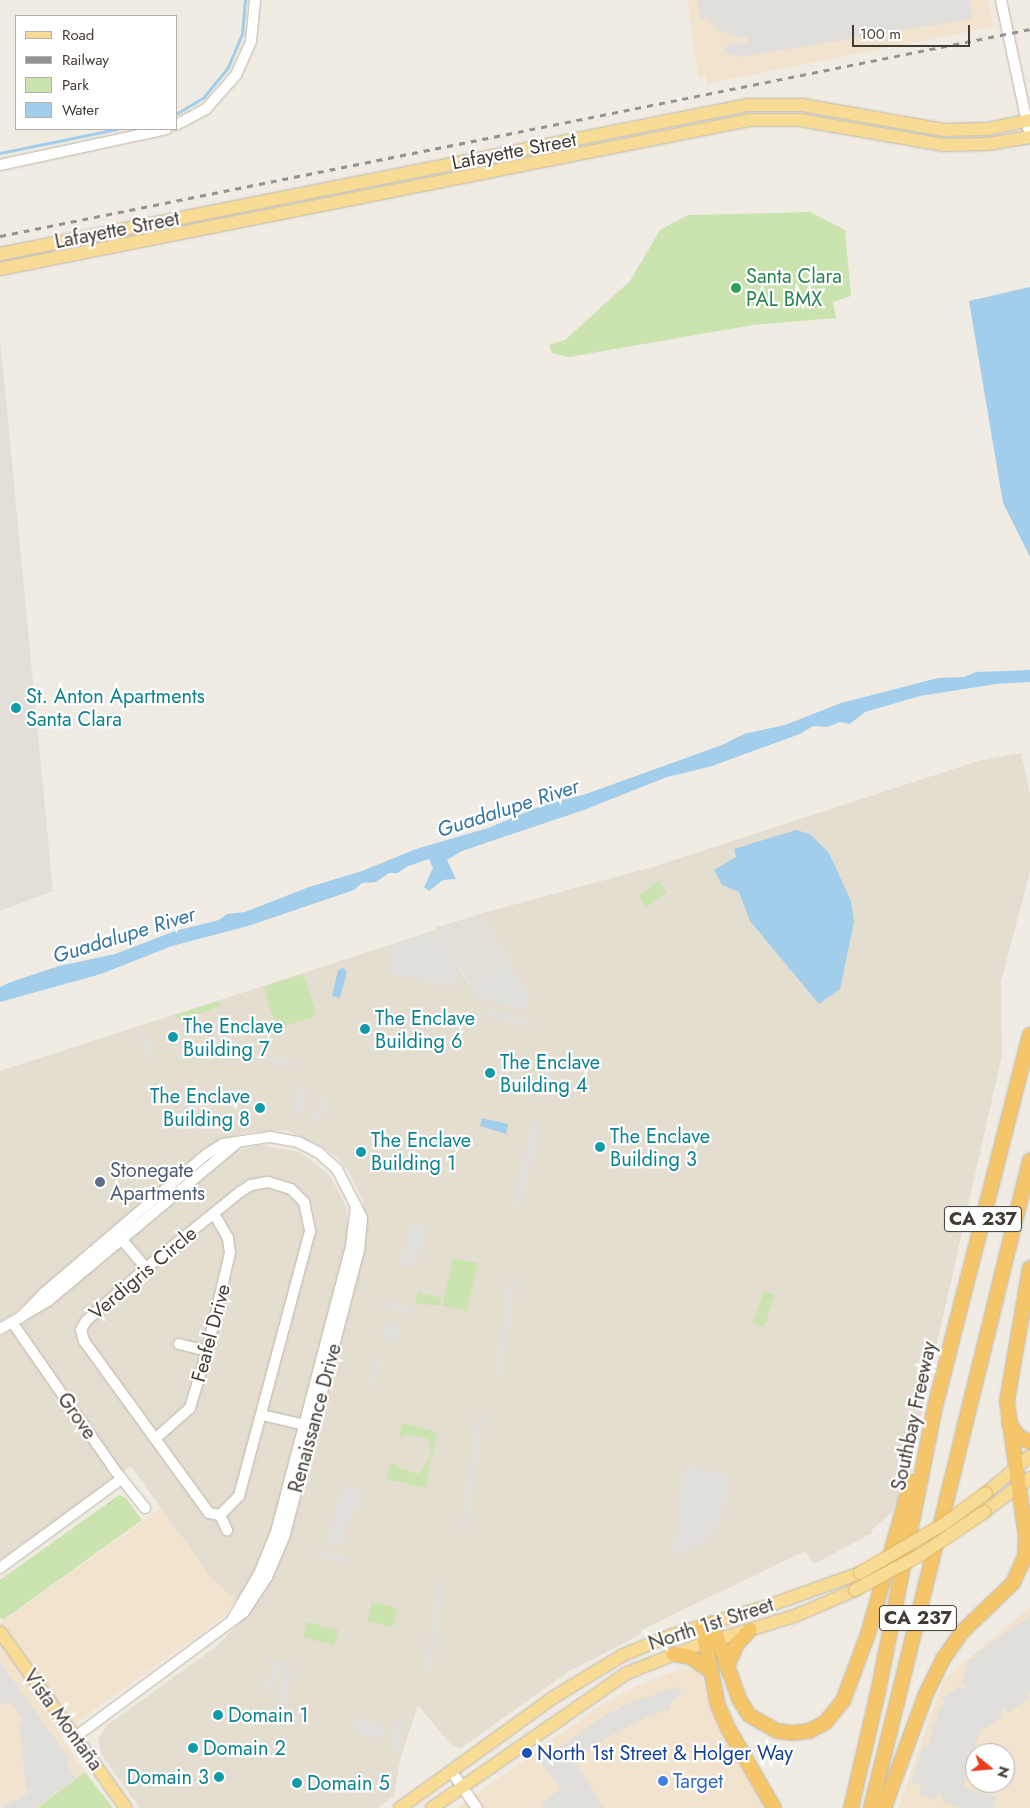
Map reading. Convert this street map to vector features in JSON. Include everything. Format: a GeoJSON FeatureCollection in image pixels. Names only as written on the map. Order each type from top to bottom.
{"type":"FeatureCollection","features":[{"type":"Feature","properties":{"kind":"highway","name":"Southbay Freeway"},"geometry":{"type":"LineString","coordinates":[[851,1808],[876,1701],[936,1403],[1030,1035]]}},
{"type":"Feature","properties":{"kind":"highway","name":"CA 237"},"geometry":{"type":"LineString","coordinates":[[871,1808],[1030,1160]]}},
{"type":"Feature","properties":{"kind":"highway"},"geometry":{"type":"LineString","coordinates":[[884,1808],[926,1694],[943,1659],[961,1633],[1013,1582],[1020,1570],[1026,1538],[1007,1420],[1009,1381],[1030,1268]]}},
{"type":"Feature","properties":{"kind":"highway"},"geometry":{"type":"LineString","coordinates":[[707,1624],[712,1641],[727,1667],[743,1707],[762,1724],[777,1730],[809,1731],[825,1723],[837,1710],[868,1634],[927,1420],[936,1403]]}},
{"type":"Feature","properties":{"kind":"highway"},"geometry":{"type":"LineString","coordinates":[[1007,1420],[1019,1437],[1030,1442]]}},
{"type":"Feature","properties":{"kind":"highway"},"geometry":{"type":"LineString","coordinates":[[727,1667],[736,1644],[750,1630]]}},
{"type":"Feature","properties":{"kind":"highway"},"geometry":{"type":"LineString","coordinates":[[712,1641],[711,1671],[728,1728],[774,1808]]}},
{"type":"Feature","properties":{"kind":"highway"},"geometry":{"type":"LineString","coordinates":[[673,1654],[690,1657],[711,1671]]}},
{"type":"Feature","properties":{"kind":"main road","name":"Lafayette Street"},"geometry":{"type":"LineString","coordinates":[[0,254],[748,105],[802,105],[944,130],[987,128],[1027,121]]}},
{"type":"Feature","properties":{"kind":"main road","name":"Lafayette Street"},"geometry":{"type":"LineString","coordinates":[[0,269],[750,120],[800,120],[943,145],[987,144],[1030,137]]}},
{"type":"Feature","properties":{"kind":"main road","name":"North 1st Street"},"geometry":{"type":"LineString","coordinates":[[400,1808],[554,1697],[604,1665],[652,1642],[860,1573],[921,1538],[986,1493],[1016,1470],[1030,1456]]}},
{"type":"Feature","properties":{"kind":"main road","name":"North 1st Street"},"geometry":{"type":"LineString","coordinates":[[432,1808],[618,1679],[673,1654],[813,1609],[855,1590],[922,1554],[1030,1478]]}},
{"type":"Feature","properties":{"kind":"main road","name":"Vista Montaña"},"geometry":{"type":"LineString","coordinates":[[0,1632],[126,1808]]}},
{"type":"Feature","properties":{"kind":"street"},"geometry":{"type":"LineString","coordinates":[[178,124],[206,109],[236,75],[251,42],[255,0]]}},
{"type":"Feature","properties":{"kind":"street"},"geometry":{"type":"LineString","coordinates":[[1001,0],[1030,137]]}},
{"type":"Feature","properties":{"kind":"street"},"geometry":{"type":"LineString","coordinates":[[0,164],[161,130]]}},
{"type":"Feature","properties":{"kind":"street","name":"Renaissance Drive"},"geometry":{"type":"LineString","coordinates":[[0,1329],[48,1301],[118,1235],[239,1141],[270,1137],[298,1142],[318,1152],[337,1169],[362,1218],[362,1236],[308,1426],[276,1557],[244,1612],[233,1618],[190,1654],[75,1737]]}},
{"type":"Feature","properties":{"kind":"street","name":"Verdigris Circle"},"geometry":{"type":"LineString","coordinates":[[268,1182],[291,1189],[304,1202],[309,1217],[310,1231],[262,1415],[239,1496],[220,1515],[209,1513],[84,1341],[81,1330],[86,1321],[146,1268],[251,1185],[268,1182]]}},
{"type":"Feature","properties":{"kind":"street","name":"Feafel Drive"},"geometry":{"type":"LineString","coordinates":[[155,1439],[190,1408],[207,1352],[230,1253],[228,1238],[214,1214]]}},
{"type":"Feature","properties":{"kind":"street"},"geometry":{"type":"LineString","coordinates":[[118,1235],[146,1268]]}},
{"type":"Feature","properties":{"kind":"street","name":"Grove"},"geometry":{"type":"LineString","coordinates":[[16,1320],[121,1480],[144,1508]]}},
{"type":"Feature","properties":{"kind":"street"},"geometry":{"type":"LineString","coordinates":[[179,1344],[207,1352]]}},
{"type":"Feature","properties":{"kind":"street"},"geometry":{"type":"LineString","coordinates":[[262,1415],[308,1426]]}},
{"type":"Feature","properties":{"kind":"street"},"geometry":{"type":"LineString","coordinates":[[0,1568],[121,1480]]}},
{"type":"Feature","properties":{"kind":"street"},"geometry":{"type":"LineString","coordinates":[[220,1515],[227,1530]]}},
{"type":"Feature","properties":{"kind":"street"},"geometry":{"type":"LineString","coordinates":[[451,1771],[477,1808]]}},
{"type":"Feature","properties":{"kind":"shaded area"},"geometry":{"type":"Polygon","coordinates":[[[687,0],[988,0],[993,27],[707,84],[706,76],[698,77],[687,0]]]}},
{"type":"Feature","properties":{"kind":"shaded area"},"geometry":{"type":"Polygon","coordinates":[[[697,0],[970,0],[972,19],[739,57],[724,52],[731,42],[747,44],[747,34],[744,39],[714,28],[715,23],[706,18],[700,19],[697,0]]]}},
{"type":"Feature","properties":{"kind":"shaded area"},"geometry":{"type":"Polygon","coordinates":[[[0,338],[53,891],[0,911],[0,338]]]}},
{"type":"Feature","properties":{"kind":"shaded area"},"geometry":{"type":"Polygon","coordinates":[[[1021,753],[1030,793],[1030,872],[1001,981],[1002,1055],[904,1490],[893,1511],[871,1531],[872,1533],[814,1564],[805,1551],[641,1630],[641,1634],[568,1672],[461,1748],[452,1746],[418,1705],[401,1756],[394,1796],[378,1808],[140,1808],[101,1754],[98,1739],[106,1726],[218,1645],[250,1612],[277,1567],[289,1537],[366,1235],[363,1201],[349,1172],[337,1157],[321,1146],[286,1130],[243,1133],[226,1139],[175,1178],[12,1315],[0,1321],[0,1071],[436,930],[469,984],[509,959],[480,914],[656,866],[978,761],[1021,753]]]}},
{"type":"Feature","properties":{"kind":"shaded area"},"geometry":{"type":"Polygon","coordinates":[[[480,914],[509,959],[470,984],[435,928],[480,914]]]}},
{"type":"Feature","properties":{"kind":"shaded area"},"geometry":{"type":"Polygon","coordinates":[[[429,932],[432,938],[437,936],[463,978],[450,986],[445,980],[443,986],[387,972],[391,960],[387,947],[429,932]]]}},
{"type":"Feature","properties":{"kind":"shaded area"},"geometry":{"type":"Polygon","coordinates":[[[508,962],[530,996],[525,999],[528,1010],[472,996],[476,989],[472,984],[508,962]]]}},
{"type":"Feature","properties":{"kind":"shaded area"},"geometry":{"type":"Polygon","coordinates":[[[488,1010],[532,1021],[530,1027],[487,1016],[488,1010]]]}},
{"type":"Feature","properties":{"kind":"shaded area"},"geometry":{"type":"Polygon","coordinates":[[[145,1031],[154,1058],[148,1059],[139,1033],[145,1031]]]}},
{"type":"Feature","properties":{"kind":"shaded area"},"geometry":{"type":"Polygon","coordinates":[[[260,1053],[296,1062],[294,1068],[259,1059],[260,1053]]]}},
{"type":"Feature","properties":{"kind":"shaded area"},"geometry":{"type":"Polygon","coordinates":[[[549,1056],[555,1057],[548,1100],[542,1099],[549,1056]]]}},
{"type":"Feature","properties":{"kind":"shaded area"},"geometry":{"type":"Polygon","coordinates":[[[301,1086],[308,1089],[298,1117],[292,1115],[301,1086]]]}},
{"type":"Feature","properties":{"kind":"shaded area"},"geometry":{"type":"Polygon","coordinates":[[[322,1096],[328,1098],[319,1124],[312,1122],[322,1096]]]}},
{"type":"Feature","properties":{"kind":"shaded area"},"geometry":{"type":"Polygon","coordinates":[[[533,1121],[540,1123],[520,1207],[514,1205],[533,1121]]]}},
{"type":"Feature","properties":{"kind":"shaded area"},"geometry":{"type":"Polygon","coordinates":[[[260,1145],[300,1152],[329,1174],[346,1206],[348,1225],[346,1246],[270,1538],[248,1584],[237,1600],[215,1583],[131,1466],[0,1560],[0,1337],[27,1321],[216,1163],[232,1152],[260,1145]]]}},
{"type":"Feature","properties":{"kind":"shaded area"},"geometry":{"type":"Polygon","coordinates":[[[411,1223],[426,1227],[416,1268],[400,1264],[411,1223]]]}},
{"type":"Feature","properties":{"kind":"shaded area"},"geometry":{"type":"Polygon","coordinates":[[[510,1278],[516,1279],[501,1376],[495,1375],[510,1278]]]}},
{"type":"Feature","properties":{"kind":"shaded area"},"geometry":{"type":"Polygon","coordinates":[[[382,1302],[413,1310],[412,1315],[381,1307],[382,1302]]]}},
{"type":"Feature","properties":{"kind":"shaded area"},"geometry":{"type":"Polygon","coordinates":[[[391,1323],[397,1326],[400,1332],[397,1338],[391,1341],[385,1338],[382,1332],[385,1326],[391,1323]]]}},
{"type":"Feature","properties":{"kind":"shaded area"},"geometry":{"type":"Polygon","coordinates":[[[377,1355],[382,1356],[375,1386],[369,1385],[377,1355]]]}},
{"type":"Feature","properties":{"kind":"shaded area"},"geometry":{"type":"Polygon","coordinates":[[[478,1414],[484,1415],[465,1533],[459,1533],[478,1414]]]}},
{"type":"Feature","properties":{"kind":"shaded area"},"geometry":{"type":"Polygon","coordinates":[[[685,1465],[731,1477],[715,1535],[680,1554],[673,1553],[685,1465]]]}},
{"type":"Feature","properties":{"kind":"shaded area"},"geometry":{"type":"Polygon","coordinates":[[[346,1486],[362,1490],[364,1504],[351,1512],[343,1543],[328,1540],[342,1487],[346,1486]]]}},
{"type":"Feature","properties":{"kind":"shaded area"},"geometry":{"type":"Polygon","coordinates":[[[161,1508],[215,1583],[237,1600],[222,1618],[60,1735],[85,1772],[37,1808],[0,1808],[0,1623],[161,1508]]]}},
{"type":"Feature","properties":{"kind":"shaded area"},"geometry":{"type":"Polygon","coordinates":[[[317,1549],[349,1558],[347,1564],[315,1555],[317,1549]]]}},
{"type":"Feature","properties":{"kind":"shaded area"},"geometry":{"type":"Polygon","coordinates":[[[439,1582],[445,1583],[431,1672],[425,1671],[439,1582]]]}},
{"type":"Feature","properties":{"kind":"shaded area"},"geometry":{"type":"Polygon","coordinates":[[[1030,1607],[1030,1808],[898,1808],[944,1679],[1030,1607]]]}},
{"type":"Feature","properties":{"kind":"shaded area"},"geometry":{"type":"Polygon","coordinates":[[[1030,1616],[1030,1690],[1026,1694],[1029,1698],[1008,1713],[1004,1708],[1001,1711],[1004,1716],[980,1731],[976,1743],[965,1743],[965,1781],[963,1787],[965,1788],[965,1793],[983,1793],[997,1797],[993,1808],[961,1808],[942,1802],[943,1796],[937,1794],[936,1800],[920,1794],[921,1785],[911,1782],[923,1746],[928,1747],[940,1708],[945,1702],[943,1697],[960,1686],[962,1690],[968,1686],[962,1683],[970,1658],[976,1659],[974,1655],[1030,1616]]]}},
{"type":"Feature","properties":{"kind":"shaded area"},"geometry":{"type":"Polygon","coordinates":[[[270,1657],[277,1662],[274,1666],[279,1667],[275,1682],[271,1683],[274,1689],[269,1692],[265,1683],[269,1681],[273,1667],[266,1661],[270,1657]]]}},
{"type":"Feature","properties":{"kind":"shaded area"},"geometry":{"type":"Polygon","coordinates":[[[284,1659],[290,1660],[288,1668],[292,1672],[280,1723],[275,1722],[286,1667],[282,1665],[284,1659]]]}},
{"type":"Feature","properties":{"kind":"shaded area"},"geometry":{"type":"Polygon","coordinates":[[[0,1662],[71,1761],[66,1764],[76,1778],[35,1808],[0,1808],[32,1792],[26,1790],[19,1723],[24,1721],[11,1703],[0,1704],[0,1662]]]}},
{"type":"Feature","properties":{"kind":"shaded area"},"geometry":{"type":"Polygon","coordinates":[[[681,1669],[692,1669],[700,1674],[719,1727],[766,1808],[457,1808],[604,1703],[637,1686],[681,1669]]]}},
{"type":"Feature","properties":{"kind":"shaded area"},"geometry":{"type":"Polygon","coordinates":[[[680,1686],[681,1692],[670,1705],[671,1709],[646,1717],[607,1738],[576,1763],[604,1808],[544,1808],[541,1802],[561,1789],[540,1761],[602,1717],[629,1703],[680,1686]]]}},
{"type":"Feature","properties":{"kind":"shaded area"},"geometry":{"type":"Polygon","coordinates":[[[356,1718],[383,1725],[379,1739],[352,1732],[356,1718]]]}},
{"type":"Feature","properties":{"kind":"shaded area"},"geometry":{"type":"Polygon","coordinates":[[[397,1720],[403,1721],[398,1753],[392,1752],[397,1720]]]}},
{"type":"Feature","properties":{"kind":"green space","name":"Santa Clara PAL BMX"},"geometry":{"type":"Polygon","coordinates":[[[810,212],[845,230],[851,296],[833,302],[836,318],[753,325],[569,357],[552,353],[549,345],[565,340],[630,281],[660,230],[688,215],[810,212]]]}},
{"type":"Feature","properties":{"kind":"green space"},"geometry":{"type":"Polygon","coordinates":[[[659,881],[667,893],[645,907],[637,896],[659,881]]]}},
{"type":"Feature","properties":{"kind":"green space"},"geometry":{"type":"Polygon","coordinates":[[[300,975],[305,978],[316,1012],[314,1017],[280,1027],[275,1024],[264,990],[266,986],[300,975]]]}},
{"type":"Feature","properties":{"kind":"green space"},"geometry":{"type":"Polygon","coordinates":[[[218,1001],[220,1007],[178,1020],[176,1015],[218,1001]]]}},
{"type":"Feature","properties":{"kind":"green space"},"geometry":{"type":"Polygon","coordinates":[[[453,1258],[477,1263],[467,1311],[443,1306],[453,1258]]]}},
{"type":"Feature","properties":{"kind":"green space"},"geometry":{"type":"Polygon","coordinates":[[[764,1291],[775,1295],[764,1327],[752,1323],[764,1291]]]}},
{"type":"Feature","properties":{"kind":"green space"},"geometry":{"type":"Polygon","coordinates":[[[418,1292],[441,1298],[439,1306],[415,1303],[418,1292]]]}},
{"type":"Feature","properties":{"kind":"green space"},"geometry":{"type":"Polygon","coordinates":[[[402,1423],[437,1432],[425,1488],[386,1479],[391,1463],[397,1465],[397,1468],[419,1474],[431,1454],[428,1439],[406,1434],[405,1437],[399,1436],[402,1423]]]}},
{"type":"Feature","properties":{"kind":"green space"},"geometry":{"type":"Polygon","coordinates":[[[119,1495],[126,1498],[142,1520],[3,1620],[0,1617],[0,1580],[119,1495]]]}},
{"type":"Feature","properties":{"kind":"green space"},"geometry":{"type":"Polygon","coordinates":[[[372,1602],[397,1608],[393,1627],[368,1621],[372,1602]]]}},
{"type":"Feature","properties":{"kind":"green space"},"geometry":{"type":"Polygon","coordinates":[[[307,1622],[338,1630],[334,1645],[303,1638],[307,1622]]]}},
{"type":"Feature","properties":{"kind":"green space"},"geometry":{"type":"Polygon","coordinates":[[[85,1772],[113,1808],[37,1808],[85,1772]]]}},
{"type":"Feature","properties":{"kind":"water"},"geometry":{"type":"Polygon","coordinates":[[[1030,287],[1030,557],[1003,503],[969,301],[1030,287]]]}},
{"type":"Feature","properties":{"kind":"water"},"geometry":{"type":"Polygon","coordinates":[[[1030,670],[1030,682],[996,684],[920,696],[865,712],[850,724],[840,722],[827,727],[813,726],[800,734],[712,766],[667,777],[584,810],[462,851],[447,860],[456,879],[443,880],[429,891],[424,887],[433,868],[429,859],[406,867],[398,873],[389,873],[376,882],[362,883],[354,890],[248,926],[172,946],[101,974],[0,1002],[0,987],[11,982],[59,966],[115,954],[175,931],[219,920],[227,914],[245,912],[309,887],[362,871],[416,849],[488,828],[546,804],[583,795],[722,745],[744,734],[785,725],[841,703],[938,678],[964,677],[976,672],[1030,670]]]}},
{"type":"Feature","properties":{"kind":"water"},"geometry":{"type":"Polygon","coordinates":[[[796,830],[810,834],[829,853],[851,901],[854,922],[840,989],[819,1004],[750,921],[739,892],[722,885],[714,870],[736,857],[734,849],[796,830]]]}},
{"type":"Feature","properties":{"kind":"water"},"geometry":{"type":"Polygon","coordinates":[[[343,968],[347,972],[340,998],[332,996],[338,970],[343,968]]]}},
{"type":"Feature","properties":{"kind":"water"},"geometry":{"type":"Polygon","coordinates":[[[482,1118],[508,1124],[506,1134],[480,1126],[482,1118]]]}},
{"type":"Feature","properties":{"kind":"waterway"},"geometry":{"type":"LineString","coordinates":[[178,113],[204,97],[228,67],[242,34],[245,0]]}},
{"type":"Feature","properties":{"kind":"waterway"},"geometry":{"type":"LineString","coordinates":[[0,153],[112,130]]}},
{"type":"Feature","properties":{"kind":"railway"},"geometry":{"type":"LineString","coordinates":[[0,236],[1030,29]]}},
{"type":"Feature","properties":{"kind":"place","name":"Santa Clara PAL BMX"},"geometry":{"type":"Point","coordinates":[736,288]}},
{"type":"Feature","properties":{"kind":"place","name":"St. Anton Apartments Santa Clara"},"geometry":{"type":"Point","coordinates":[16,708]}},
{"type":"Feature","properties":{"kind":"place","name":"The Enclave Building 6"},"geometry":{"type":"Point","coordinates":[365,1029]}},
{"type":"Feature","properties":{"kind":"place","name":"The Enclave Building 7"},"geometry":{"type":"Point","coordinates":[173,1037]}},
{"type":"Feature","properties":{"kind":"place","name":"The Enclave Building 4"},"geometry":{"type":"Point","coordinates":[490,1073]}},
{"type":"Feature","properties":{"kind":"place","name":"The Enclave Building 8"},"geometry":{"type":"Point","coordinates":[260,1108]}},
{"type":"Feature","properties":{"kind":"place","name":"The Enclave Building 3"},"geometry":{"type":"Point","coordinates":[600,1147]}},
{"type":"Feature","properties":{"kind":"place","name":"The Enclave Building 1"},"geometry":{"type":"Point","coordinates":[361,1152]}},
{"type":"Feature","properties":{"kind":"place","name":"Stonegate Apartments"},"geometry":{"type":"Point","coordinates":[100,1182]}},
{"type":"Feature","properties":{"kind":"place","name":"Domain 1"},"geometry":{"type":"Point","coordinates":[218,1715]}},
{"type":"Feature","properties":{"kind":"place","name":"Domain 2"},"geometry":{"type":"Point","coordinates":[193,1748]}},
{"type":"Feature","properties":{"kind":"place","name":"North 1st Street & Holger Way"},"geometry":{"type":"Point","coordinates":[527,1753]}},
{"type":"Feature","properties":{"kind":"place","name":"Domain 3"},"geometry":{"type":"Point","coordinates":[219,1777]}},
{"type":"Feature","properties":{"kind":"place","name":"Target"},"geometry":{"type":"Point","coordinates":[663,1781]}},
{"type":"Feature","properties":{"kind":"place","name":"Domain 5"},"geometry":{"type":"Point","coordinates":[297,1783]}},
{"type":"Feature","properties":{"kind":"water label","name":"Guadalupe River"},"geometry":{"type":"Point","coordinates":[508,808]}},
{"type":"Feature","properties":{"kind":"water label","name":"Guadalupe River"},"geometry":{"type":"Point","coordinates":[124,935]}}]}
